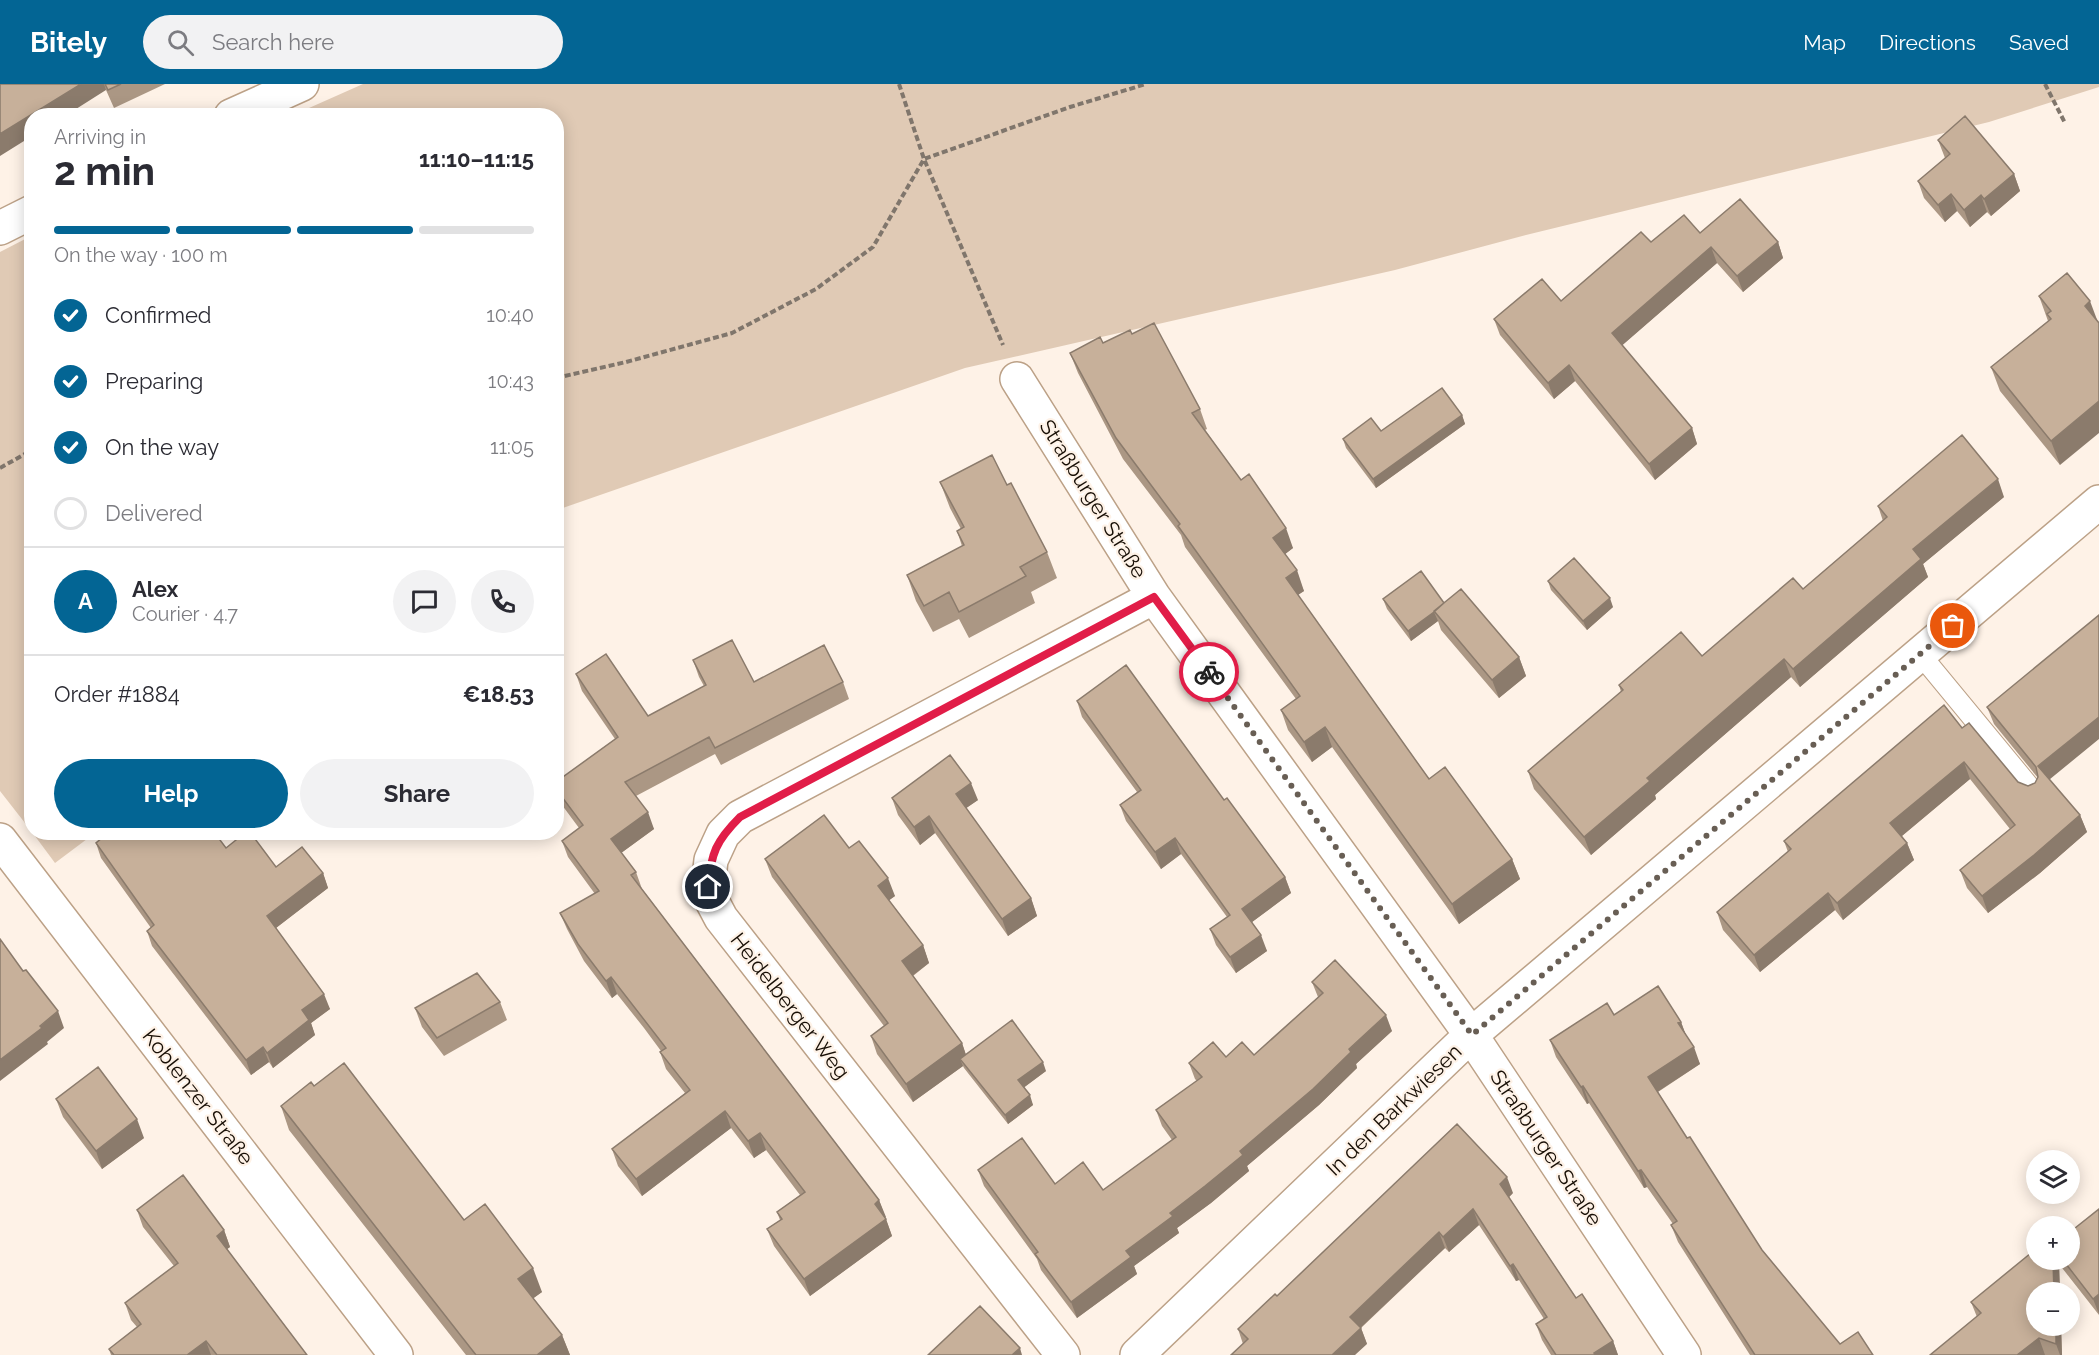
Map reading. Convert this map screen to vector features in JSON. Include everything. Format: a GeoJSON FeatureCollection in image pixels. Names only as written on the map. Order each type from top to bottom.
{"type":"FeatureCollection","features":[{"type":"Feature","properties":{"kind":"street"},"geometry":{"type":"LineString","coordinates":[[249,108],[302,84]]}},
{"type":"Feature","properties":{"kind":"street"},"geometry":{"type":"LineString","coordinates":[[0,228],[24,216]]}},
{"type":"Feature","properties":{"kind":"street","name":"Straßburger Straße"},"geometry":{"type":"LineString","coordinates":[[1017,379],[1154,597],[1472,1035],[1684,1355]]}},
{"type":"Feature","properties":{"kind":"street","name":"In den Barkwiesen"},"geometry":{"type":"LineString","coordinates":[[1137,1355],[1472,1035],[2099,502]]}},
{"type":"Feature","properties":{"kind":"street","name":"Heidelberger Weg"},"geometry":{"type":"LineString","coordinates":[[1063,1355],[721,918],[708,887],[711,860],[723,834],[740,817],[1154,597]]}},
{"type":"Feature","properties":{"kind":"street","name":"Koblenzer Straße"},"geometry":{"type":"LineString","coordinates":[[0,840],[396,1355]]}},
{"type":"Feature","properties":{"kind":"lane"},"geometry":{"type":"LineString","coordinates":[[1920,654],[2033,791]]}},
{"type":"Feature","properties":{"kind":"path"},"geometry":{"type":"LineString","coordinates":[[899,84],[924,159],[1017,379]]}},
{"type":"Feature","properties":{"kind":"path"},"geometry":{"type":"LineString","coordinates":[[564,376],[732,333],[816,289],[873,247],[924,159],[1070,107],[1146,84]]}},
{"type":"Feature","properties":{"kind":"path"},"geometry":{"type":"LineString","coordinates":[[2045,84],[2065,123]]}},
{"type":"Feature","properties":{"kind":"path"},"geometry":{"type":"LineString","coordinates":[[0,468],[24,454]]}},
{"type":"Feature","properties":{"kind":"shaded area"},"geometry":{"type":"Polygon","coordinates":[[[363,84],[2099,84],[2099,87],[1989,122],[1526,235],[1395,270],[965,368],[564,508],[564,108],[309,108],[363,84]]]}},
{"type":"Feature","properties":{"kind":"shaded area"},"geometry":{"type":"Polygon","coordinates":[[[24,240],[24,822],[0,791],[0,252],[24,240]]]}},
{"type":"Feature","properties":{"kind":"shaded area"},"geometry":{"type":"Polygon","coordinates":[[[38,840],[86,840],[55,863],[38,840]]]}},
{"type":"Feature","properties":{"kind":"building"},"geometry":{"type":"Polygon","coordinates":[[[0,84],[81,84],[42,108],[24,108],[24,119],[0,134],[0,84]]]}},
{"type":"Feature","properties":{"kind":"building"},"geometry":{"type":"Polygon","coordinates":[[[105,84],[121,84],[108,90],[105,84]]]}},
{"type":"Feature","properties":{"kind":"building"},"geometry":{"type":"Polygon","coordinates":[[[1965,116],[2014,174],[1984,199],[1981,195],[1964,210],[1951,194],[1938,205],[1918,181],[1950,154],[1938,140],[1965,116]]]}},
{"type":"Feature","properties":{"kind":"building"},"geometry":{"type":"Polygon","coordinates":[[[1740,199],[1778,242],[1737,276],[1711,247],[1612,333],[1692,428],[1649,464],[1569,365],[1548,383],[1494,319],[1542,279],[1561,301],[1641,232],[1651,242],[1684,215],[1700,233],[1740,199]]]}},
{"type":"Feature","properties":{"kind":"building"},"geometry":{"type":"Polygon","coordinates":[[[2067,273],[2090,301],[2085,306],[2099,323],[2099,401],[2051,441],[1991,367],[2051,319],[2047,314],[2051,311],[2039,296],[2067,273]]]}},
{"type":"Feature","properties":{"kind":"building"},"geometry":{"type":"Polygon","coordinates":[[[1154,323],[1200,409],[1192,413],[1241,480],[1249,474],[1286,528],[1273,538],[1297,570],[1286,578],[1429,779],[1445,767],[1512,859],[1452,904],[1325,727],[1304,742],[1281,710],[1300,696],[1178,526],[1180,524],[1116,438],[1070,353],[1100,337],[1103,343],[1130,330],[1132,334],[1154,323]]]}},
{"type":"Feature","properties":{"kind":"building"},"geometry":{"type":"Polygon","coordinates":[[[1442,388],[1462,415],[1373,479],[1343,439],[1371,418],[1381,431],[1442,388]]]}},
{"type":"Feature","properties":{"kind":"building"},"geometry":{"type":"Polygon","coordinates":[[[1962,435],[1998,479],[1913,549],[1921,559],[1793,669],[1784,659],[1647,778],[1650,781],[1584,837],[1528,771],[1623,690],[1619,685],[1681,632],[1702,656],[1793,578],[1803,589],[1887,517],[1878,506],[1962,435]]]}},
{"type":"Feature","properties":{"kind":"building"},"geometry":{"type":"Polygon","coordinates":[[[992,455],[1007,485],[1011,483],[1047,552],[1020,567],[1026,576],[959,612],[949,592],[924,606],[907,575],[964,545],[957,531],[964,527],[940,482],[992,455]]]}},
{"type":"Feature","properties":{"kind":"building"},"geometry":{"type":"Polygon","coordinates":[[[1574,558],[1610,598],[1583,621],[1548,581],[1574,558]]]}},
{"type":"Feature","properties":{"kind":"building"},"geometry":{"type":"Polygon","coordinates":[[[1421,571],[1444,603],[1408,631],[1383,599],[1421,571]]]}},
{"type":"Feature","properties":{"kind":"building"},"geometry":{"type":"Polygon","coordinates":[[[1461,589],[1519,657],[1492,680],[1434,611],[1461,589]]]}},
{"type":"Feature","properties":{"kind":"building"},"geometry":{"type":"Polygon","coordinates":[[[2099,615],[2099,717],[2038,766],[2080,815],[1982,896],[1960,870],[2015,825],[1964,762],[1890,823],[1907,843],[1837,903],[1828,893],[1754,955],[1717,912],[1791,849],[1784,841],[1944,705],[1962,728],[1969,723],[2018,782],[2028,786],[2035,783],[2038,777],[2036,767],[1987,707],[2099,615]]]}},
{"type":"Feature","properties":{"kind":"building"},"geometry":{"type":"Polygon","coordinates":[[[732,640],[754,682],[824,645],[843,682],[715,748],[709,737],[625,782],[648,812],[611,839],[636,872],[631,875],[879,1200],[875,1204],[886,1219],[804,1279],[767,1229],[782,1219],[777,1212],[805,1192],[760,1133],[748,1141],[725,1111],[636,1179],[612,1149],[690,1090],[660,1052],[666,1048],[611,977],[606,981],[578,944],[560,913],[599,891],[562,841],[583,825],[564,800],[564,776],[618,737],[576,674],[606,654],[648,716],[706,685],[693,660],[732,640]]]}},
{"type":"Feature","properties":{"kind":"building"},"geometry":{"type":"Polygon","coordinates":[[[1126,665],[1224,800],[1227,798],[1285,877],[1242,909],[1261,935],[1230,957],[1210,929],[1230,915],[1175,838],[1155,852],[1120,805],[1141,790],[1077,701],[1126,665]]]}},
{"type":"Feature","properties":{"kind":"building"},"geometry":{"type":"Polygon","coordinates":[[[950,755],[971,783],[956,794],[1031,898],[1002,919],[929,816],[914,827],[892,798],[950,755]]]}},
{"type":"Feature","properties":{"kind":"building"},"geometry":{"type":"Polygon","coordinates":[[[824,815],[849,848],[859,841],[888,878],[878,886],[923,945],[902,961],[962,1043],[906,1084],[871,1036],[888,1023],[765,859],[824,815]]]}},
{"type":"Feature","properties":{"kind":"building"},"geometry":{"type":"Polygon","coordinates":[[[100,840],[220,840],[226,848],[236,840],[256,840],[276,867],[302,847],[323,873],[267,916],[324,994],[302,1010],[309,1020],[267,1053],[263,1047],[246,1060],[147,931],[154,925],[96,843],[100,840]]]}},
{"type":"Feature","properties":{"kind":"building"},"geometry":{"type":"Polygon","coordinates":[[[0,939],[23,971],[26,970],[58,1011],[40,1026],[42,1028],[0,1060],[0,939]]]}},
{"type":"Feature","properties":{"kind":"building"},"geometry":{"type":"Polygon","coordinates":[[[1335,960],[1386,1015],[1349,1049],[1351,1052],[1313,1089],[1240,1151],[1243,1155],[1170,1213],[1173,1216],[1126,1251],[1131,1257],[1071,1302],[1035,1254],[1038,1252],[978,1170],[1022,1138],[1055,1184],[1083,1162],[1103,1190],[1176,1137],[1156,1110],[1202,1077],[1189,1063],[1213,1042],[1226,1057],[1242,1042],[1254,1055],[1323,993],[1312,982],[1335,960]]]}},
{"type":"Feature","properties":{"kind":"building"},"geometry":{"type":"Polygon","coordinates":[[[477,973],[500,1002],[437,1038],[415,1008],[477,973]]]}},
{"type":"Feature","properties":{"kind":"building"},"geometry":{"type":"Polygon","coordinates":[[[1658,986],[1694,1047],[1648,1077],[1687,1138],[1690,1137],[1762,1250],[1840,1344],[1858,1332],[1873,1355],[1755,1355],[1671,1225],[1677,1221],[1641,1170],[1638,1171],[1550,1040],[1607,1003],[1614,1015],[1658,986]]]}},
{"type":"Feature","properties":{"kind":"building"},"geometry":{"type":"Polygon","coordinates":[[[1012,1020],[1043,1062],[1018,1080],[1030,1095],[1005,1115],[960,1059],[1012,1020]]]}},
{"type":"Feature","properties":{"kind":"building"},"geometry":{"type":"Polygon","coordinates":[[[344,1063],[464,1220],[485,1204],[533,1268],[518,1279],[562,1335],[537,1355],[476,1355],[281,1106],[311,1082],[314,1086],[344,1063]]]}},
{"type":"Feature","properties":{"kind":"building"},"geometry":{"type":"Polygon","coordinates":[[[98,1067],[137,1119],[96,1151],[56,1099],[98,1067]]]}},
{"type":"Feature","properties":{"kind":"building"},"geometry":{"type":"Polygon","coordinates":[[[1457,1124],[1507,1177],[1500,1184],[1576,1298],[1582,1294],[1613,1341],[1594,1353],[1595,1355],[1556,1355],[1536,1324],[1547,1317],[1513,1264],[1510,1266],[1473,1209],[1443,1237],[1439,1232],[1350,1317],[1361,1328],[1332,1355],[1231,1355],[1248,1339],[1238,1329],[1275,1294],[1277,1296],[1457,1124]]]}},
{"type":"Feature","properties":{"kind":"building"},"geometry":{"type":"Polygon","coordinates":[[[183,1175],[224,1230],[217,1236],[307,1355],[217,1355],[206,1341],[187,1355],[114,1355],[109,1349],[141,1324],[125,1303],[178,1263],[137,1210],[183,1175]]]}},
{"type":"Feature","properties":{"kind":"building"},"geometry":{"type":"Polygon","coordinates":[[[2099,1209],[2099,1294],[2093,1299],[2071,1270],[2080,1270],[2080,1224],[2099,1209]]]}},
{"type":"Feature","properties":{"kind":"building"},"geometry":{"type":"Polygon","coordinates":[[[2026,1257],[2026,1270],[2053,1270],[2054,1282],[2026,1282],[2026,1336],[2056,1336],[2056,1344],[2039,1338],[2017,1355],[1930,1355],[1981,1313],[1971,1302],[2026,1257]]]}},
{"type":"Feature","properties":{"kind":"building"},"geometry":{"type":"Polygon","coordinates":[[[980,1306],[1020,1348],[1012,1355],[928,1355],[980,1306]]]}},
{"type":"Feature","properties":{"kind":"way so far"},"geometry":{"type":"LineString","coordinates":[[1209,672],[1472,1035],[1953,626]]}},
{"type":"Feature","properties":{"kind":"route"},"geometry":{"type":"LineString","coordinates":[[708,887],[711,860],[723,834],[740,817],[1154,597],[1209,672]]}}]}
